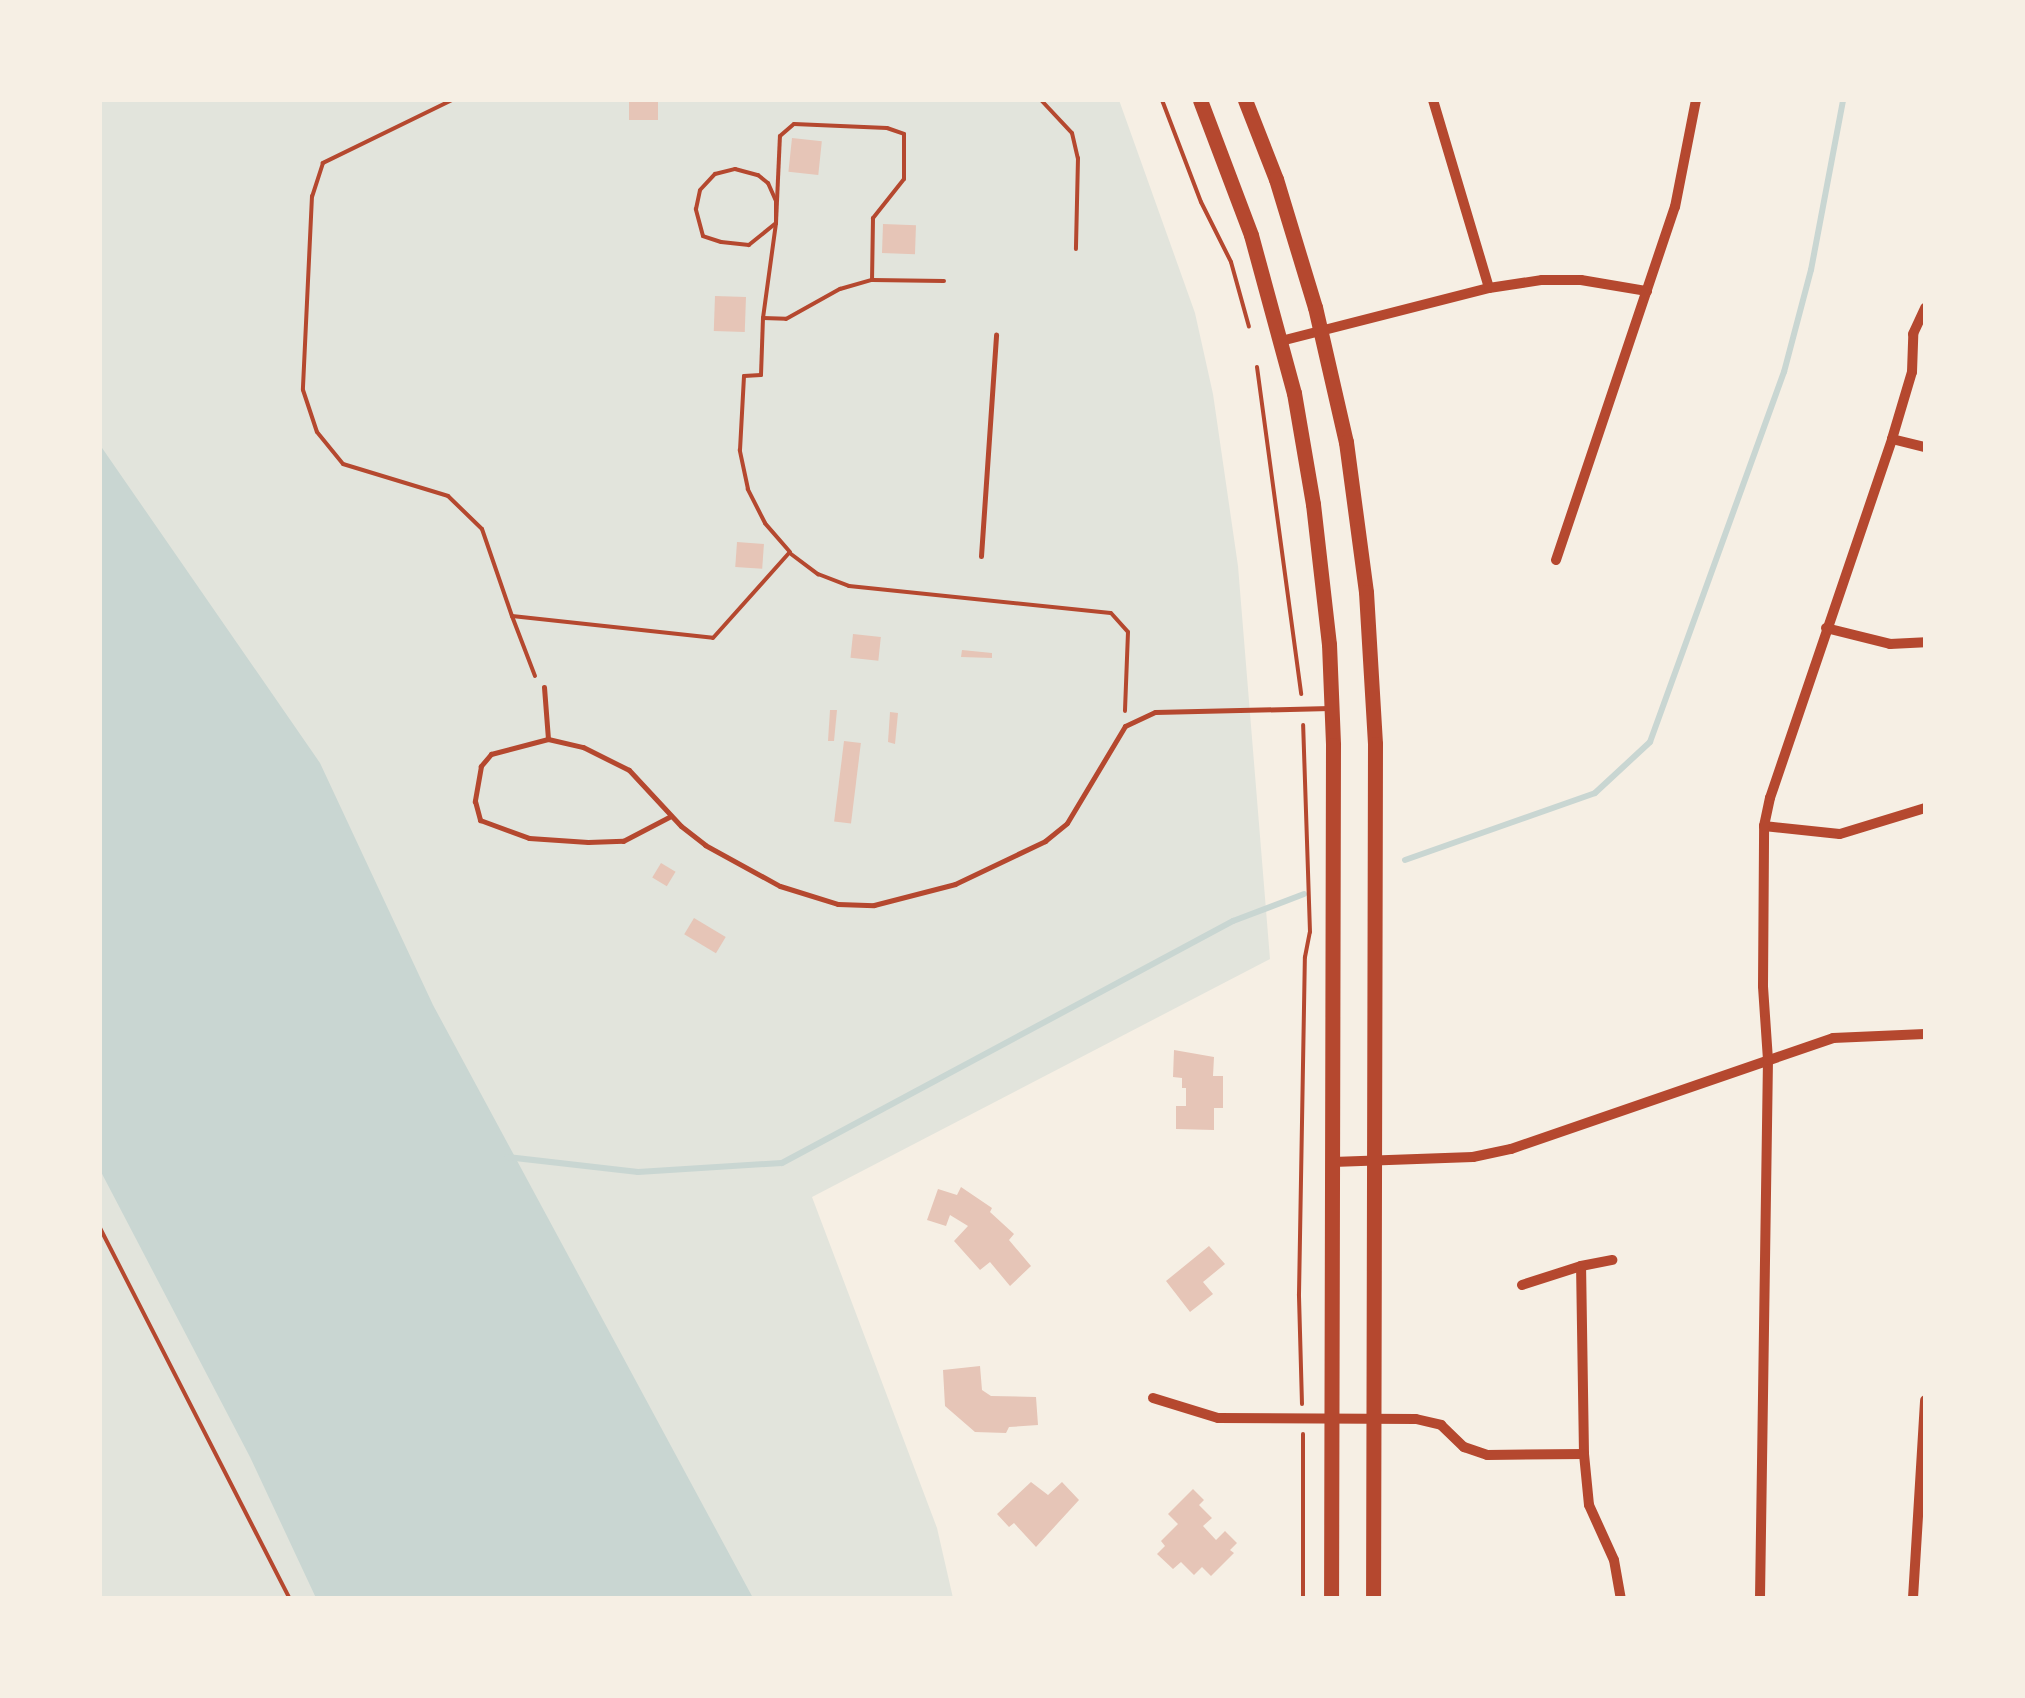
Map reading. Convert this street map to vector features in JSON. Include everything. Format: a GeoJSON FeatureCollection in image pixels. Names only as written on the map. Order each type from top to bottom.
{"type":"FeatureCollection","features":[{"type":"Feature","properties":{"kind":"main road"},"geometry":{"type":"LineString","coordinates":[[1200,100],[1246,218],[1281,341],[1313,504],[1332,708],[1332,1598]]}},
{"type":"Feature","properties":{"kind":"main road"},"geometry":{"type":"LineString","coordinates":[[1245,100],[1290,222],[1321,332],[1348,461],[1370,641],[1374,744],[1373,1598]]}},
{"type":"Feature","properties":{"kind":"street"},"geometry":{"type":"LineString","coordinates":[[1433,100],[1488,288]]}},
{"type":"Feature","properties":{"kind":"street"},"geometry":{"type":"LineString","coordinates":[[1556,560],[1675,207],[1696,100]]}},
{"type":"Feature","properties":{"kind":"street"},"geometry":{"type":"LineString","coordinates":[[1281,341],[1488,288],[1562,278],[1648,291]]}},
{"type":"Feature","properties":{"kind":"street"},"geometry":{"type":"LineString","coordinates":[[1760,1598],[1768,1060],[1763,986],[1764,826],[1826,628],[1892,439],[1912,372],[1913,334],[1925,308]]}},
{"type":"Feature","properties":{"kind":"street"},"geometry":{"type":"LineString","coordinates":[[1892,439],[1925,447]]}},
{"type":"Feature","properties":{"kind":"street"},"geometry":{"type":"LineString","coordinates":[[1826,628],[1890,644],[1925,642]]}},
{"type":"Feature","properties":{"kind":"street"},"geometry":{"type":"LineString","coordinates":[[1764,826],[1840,834],[1925,808]]}},
{"type":"Feature","properties":{"kind":"street"},"geometry":{"type":"LineString","coordinates":[[1333,1162],[1473,1158],[1511,1149],[1834,1038],[1925,1034]]}},
{"type":"Feature","properties":{"kind":"street"},"geometry":{"type":"LineString","coordinates":[[1522,1285],[1612,1260]]}},
{"type":"Feature","properties":{"kind":"street"},"geometry":{"type":"LineString","coordinates":[[1581,1266],[1584,1454],[1589,1505],[1614,1560],[1620,1598]]}},
{"type":"Feature","properties":{"kind":"street"},"geometry":{"type":"LineString","coordinates":[[1153,1398],[1218,1418],[1430,1422],[1442,1425],[1464,1447],[1488,1455],[1584,1454]]}},
{"type":"Feature","properties":{"kind":"street"},"geometry":{"type":"LineString","coordinates":[[1913,1598],[1925,1400]]}},
{"type":"Feature","properties":{"kind":"lane"},"geometry":{"type":"LineString","coordinates":[[981,556],[996,335]]}},
{"type":"Feature","properties":{"kind":"lane"},"geometry":{"type":"LineString","coordinates":[[544,688],[548,740]]}},
{"type":"Feature","properties":{"kind":"lane"},"geometry":{"type":"LineString","coordinates":[[671,816],[624,841],[529,838],[480,820],[476,802],[481,766],[491,754],[548,740],[583,747],[629,770],[671,816],[705,844],[780,886],[838,904],[903,900],[1006,862],[1056,832],[1098,776],[1125,726],[1155,712],[1332,708]]}},
{"type":"Feature","properties":{"kind":"path"},"geometry":{"type":"LineString","coordinates":[[452,100],[322,163],[312,196],[303,390],[317,432],[343,464],[448,496],[482,530],[538,687],[544,688]]}},
{"type":"Feature","properties":{"kind":"path"},"geometry":{"type":"LineString","coordinates":[[1041,100],[1072,133],[1076,249]]}},
{"type":"Feature","properties":{"kind":"path"},"geometry":{"type":"LineString","coordinates":[[1162,100],[1201,202],[1231,262],[1250,327]]}},
{"type":"Feature","properties":{"kind":"path"},"geometry":{"type":"LineString","coordinates":[[872,280],[874,218],[904,180],[904,134],[887,128],[794,124],[780,136],[761,375],[744,376],[740,450],[748,489],[765,523],[790,552],[818,574],[849,586],[1112,613],[1128,632],[1125,726]]}},
{"type":"Feature","properties":{"kind":"path"},"geometry":{"type":"LineString","coordinates":[[736,168],[758,175],[776,202],[776,223],[749,245],[702,236],[696,209],[700,190],[714,174],[736,168]]}},
{"type":"Feature","properties":{"kind":"path"},"geometry":{"type":"LineString","coordinates":[[763,318],[786,318],[840,289],[872,280],[944,280]]}},
{"type":"Feature","properties":{"kind":"path"},"geometry":{"type":"LineString","coordinates":[[1258,367],[1302,697]]}},
{"type":"Feature","properties":{"kind":"path"},"geometry":{"type":"LineString","coordinates":[[512,616],[714,638],[790,552]]}},
{"type":"Feature","properties":{"kind":"path"},"geometry":{"type":"LineString","coordinates":[[1302,1408],[1303,1052],[1305,956],[1310,932],[1304,725]]}},
{"type":"Feature","properties":{"kind":"path"},"geometry":{"type":"LineString","coordinates":[[100,1228],[289,1598]]}},
{"type":"Feature","properties":{"kind":"path"},"geometry":{"type":"LineString","coordinates":[[1302,1432],[1304,1598]]}},
{"type":"Feature","properties":{"kind":"shaded area"},"geometry":{"type":"Polygon","coordinates":[[[100,100],[1119,100],[1195,313],[1213,394],[1238,566],[1270,959],[812,1197],[937,1528],[953,1598],[100,1598],[100,100]]]}},
{"type":"Feature","properties":{"kind":"shaded area"},"geometry":{"type":"Polygon","coordinates":[[[100,445],[320,763],[433,1005],[753,1598],[316,1598],[250,1457],[100,1170],[100,445]]]}},
{"type":"Feature","properties":{"kind":"building"},"geometry":{"type":"Polygon","coordinates":[[[629,100],[658,100],[658,120],[629,120],[629,100]]]}},
{"type":"Feature","properties":{"kind":"building"},"geometry":{"type":"Polygon","coordinates":[[[792,138],[822,141],[818,175],[788,172],[792,138]]]}},
{"type":"Feature","properties":{"kind":"building"},"geometry":{"type":"Polygon","coordinates":[[[883,224],[916,225],[915,254],[882,253],[883,224]]]}},
{"type":"Feature","properties":{"kind":"building"},"geometry":{"type":"Polygon","coordinates":[[[715,296],[746,297],[745,332],[714,331],[715,296]]]}},
{"type":"Feature","properties":{"kind":"building"},"geometry":{"type":"Polygon","coordinates":[[[737,542],[764,544],[762,569],[735,567],[737,542]]]}},
{"type":"Feature","properties":{"kind":"building"},"geometry":{"type":"Polygon","coordinates":[[[853,634],[881,637],[878,661],[850,658],[853,634]]]}},
{"type":"Feature","properties":{"kind":"building"},"geometry":{"type":"Polygon","coordinates":[[[962,650],[992,653],[992,658],[961,657],[962,650]]]}},
{"type":"Feature","properties":{"kind":"building"},"geometry":{"type":"Polygon","coordinates":[[[830,710],[837,710],[834,741],[828,741],[830,710]]]}},
{"type":"Feature","properties":{"kind":"building"},"geometry":{"type":"Polygon","coordinates":[[[890,712],[898,713],[895,744],[888,742],[890,712]]]}},
{"type":"Feature","properties":{"kind":"building"},"geometry":{"type":"Polygon","coordinates":[[[844,741],[861,743],[851,823],[834,821],[844,741]]]}},
{"type":"Feature","properties":{"kind":"building"},"geometry":{"type":"Polygon","coordinates":[[[661,863],[676,872],[667,886],[652,878],[661,863]]]}},
{"type":"Feature","properties":{"kind":"building"},"geometry":{"type":"Polygon","coordinates":[[[694,918],[726,937],[716,953],[684,934],[694,918]]]}},
{"type":"Feature","properties":{"kind":"building"},"geometry":{"type":"Polygon","coordinates":[[[1174,1050],[1214,1057],[1213,1076],[1223,1076],[1223,1108],[1214,1108],[1214,1130],[1176,1129],[1176,1106],[1186,1106],[1186,1088],[1182,1088],[1182,1078],[1173,1077],[1174,1050]]]}},
{"type":"Feature","properties":{"kind":"building"},"geometry":{"type":"Polygon","coordinates":[[[961,1187],[992,1208],[990,1212],[1014,1234],[1009,1240],[1031,1266],[1010,1286],[990,1262],[980,1270],[954,1241],[968,1226],[950,1215],[946,1226],[927,1220],[938,1189],[957,1195],[961,1187]]]}},
{"type":"Feature","properties":{"kind":"building"},"geometry":{"type":"Polygon","coordinates":[[[1209,1246],[1225,1264],[1203,1282],[1213,1294],[1190,1312],[1166,1281],[1209,1246]]]}},
{"type":"Feature","properties":{"kind":"building"},"geometry":{"type":"Polygon","coordinates":[[[980,1366],[982,1390],[991,1396],[1036,1397],[1038,1425],[1009,1427],[1006,1433],[975,1432],[945,1406],[943,1370],[980,1366]]]}},
{"type":"Feature","properties":{"kind":"building"},"geometry":{"type":"Polygon","coordinates":[[[1031,1482],[1048,1495],[1062,1482],[1079,1500],[1036,1547],[1014,1523],[1009,1527],[997,1514],[1031,1482]]]}},
{"type":"Feature","properties":{"kind":"building"},"geometry":{"type":"Polygon","coordinates":[[[1193,1489],[1204,1500],[1199,1505],[1212,1518],[1203,1526],[1216,1540],[1225,1531],[1237,1543],[1230,1550],[1234,1553],[1211,1576],[1202,1567],[1194,1575],[1181,1562],[1173,1569],[1157,1554],[1165,1546],[1161,1541],[1178,1524],[1168,1514],[1193,1489]]]}},
{"type":"Feature","properties":{"kind":"waterway"},"geometry":{"type":"LineString","coordinates":[[1405,860],[1595,793],[1650,742],[1784,372],[1811,270],[1843,100]]}},
{"type":"Feature","properties":{"kind":"waterway"},"geometry":{"type":"LineString","coordinates":[[507,1157],[638,1172],[782,1163],[1233,921],[1304,894]]}}]}
